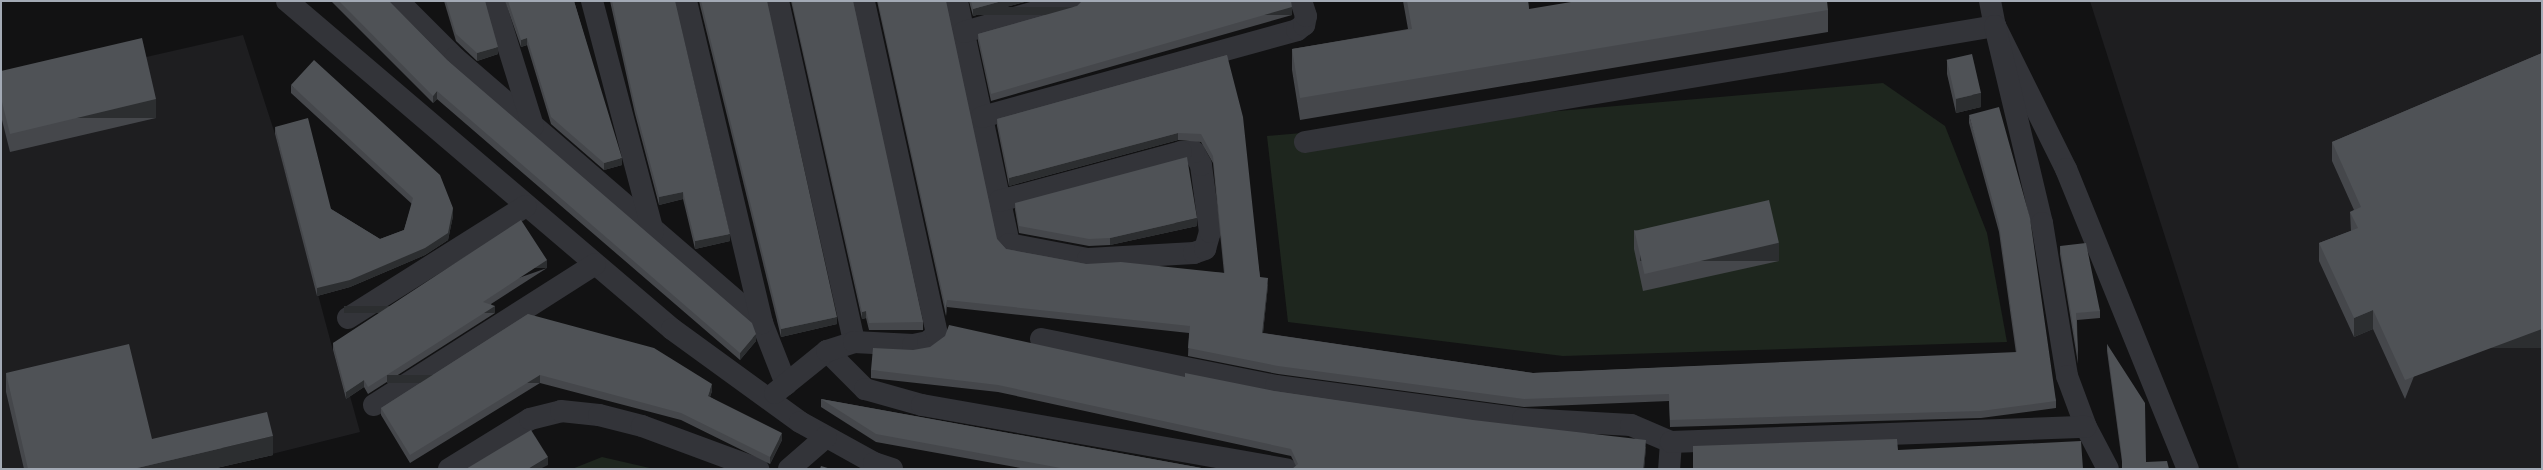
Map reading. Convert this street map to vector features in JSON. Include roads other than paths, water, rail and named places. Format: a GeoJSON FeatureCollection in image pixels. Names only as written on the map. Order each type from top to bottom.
{"type":"FeatureCollection","features":[{"type":"Feature","properties":{"kind":"lane"},"geometry":{"type":"LineString","coordinates":[[287,1],[672,329],[768,399],[826,437],[892,469]]}},
{"type":"Feature","properties":{"kind":"lane"},"geometry":{"type":"LineString","coordinates":[[398,1],[454,58],[653,232],[762,323]]}},
{"type":"Feature","properties":{"kind":"lane"},"geometry":{"type":"LineString","coordinates":[[494,1],[533,126]]}},
{"type":"Feature","properties":{"kind":"lane"},"geometry":{"type":"LineString","coordinates":[[592,1],[653,232]]}},
{"type":"Feature","properties":{"kind":"lane"},"geometry":{"type":"LineString","coordinates":[[686,1],[762,323],[786,384]]}},
{"type":"Feature","properties":{"kind":"lane"},"geometry":{"type":"LineString","coordinates":[[778,1],[854,342]]}},
{"type":"Feature","properties":{"kind":"lane"},"geometry":{"type":"LineString","coordinates":[[768,399],[826,351],[854,342],[913,345],[928,342],[937,334],[864,1]]}},
{"type":"Feature","properties":{"kind":"lane"},"geometry":{"type":"LineString","coordinates":[[957,1],[1009,244],[1088,259],[1194,253],[1205,249],[1210,232],[1201,165],[1194,152],[1181,152],[1000,201]]}},
{"type":"Feature","properties":{"kind":"lane"},"geometry":{"type":"LineString","coordinates":[[964,32],[1074,1]]}},
{"type":"Feature","properties":{"kind":"lane"},"geometry":{"type":"LineString","coordinates":[[982,116],[1297,30],[1304,25],[1306,16],[1301,1]]}},
{"type":"Feature","properties":{"kind":"lane"},"geometry":{"type":"LineString","coordinates":[[1990,1],[2042,223],[2067,376],[2086,427],[2108,469]]}},
{"type":"Feature","properties":{"kind":"lane"},"geometry":{"type":"LineString","coordinates":[[1306,142],[1995,26]]}},
{"type":"Feature","properties":{"kind":"lane"},"geometry":{"type":"LineString","coordinates":[[1995,26],[2066,168],[2188,469]]}},
{"type":"Feature","properties":{"kind":"lane"},"geometry":{"type":"LineString","coordinates":[[348,318],[526,206]]}},
{"type":"Feature","properties":{"kind":"lane"},"geometry":{"type":"LineString","coordinates":[[374,405],[595,264]]}},
{"type":"Feature","properties":{"kind":"lane"},"geometry":{"type":"LineString","coordinates":[[1041,339],[1276,386],[1523,419],[1631,425],[1671,442],[2086,427]]}},
{"type":"Feature","properties":{"kind":"lane"},"geometry":{"type":"LineString","coordinates":[[826,351],[865,389],[922,405],[1286,469]]}},
{"type":"Feature","properties":{"kind":"lane"},"geometry":{"type":"LineString","coordinates":[[449,469],[530,419],[561,411],[599,415],[642,426],[758,469]]}},
{"type":"Feature","properties":{"kind":"lane"},"geometry":{"type":"LineString","coordinates":[[789,469],[826,437]]}},
{"type":"Feature","properties":{"kind":"lane"},"geometry":{"type":"LineString","coordinates":[[1669,469],[1671,442]]}}]}
